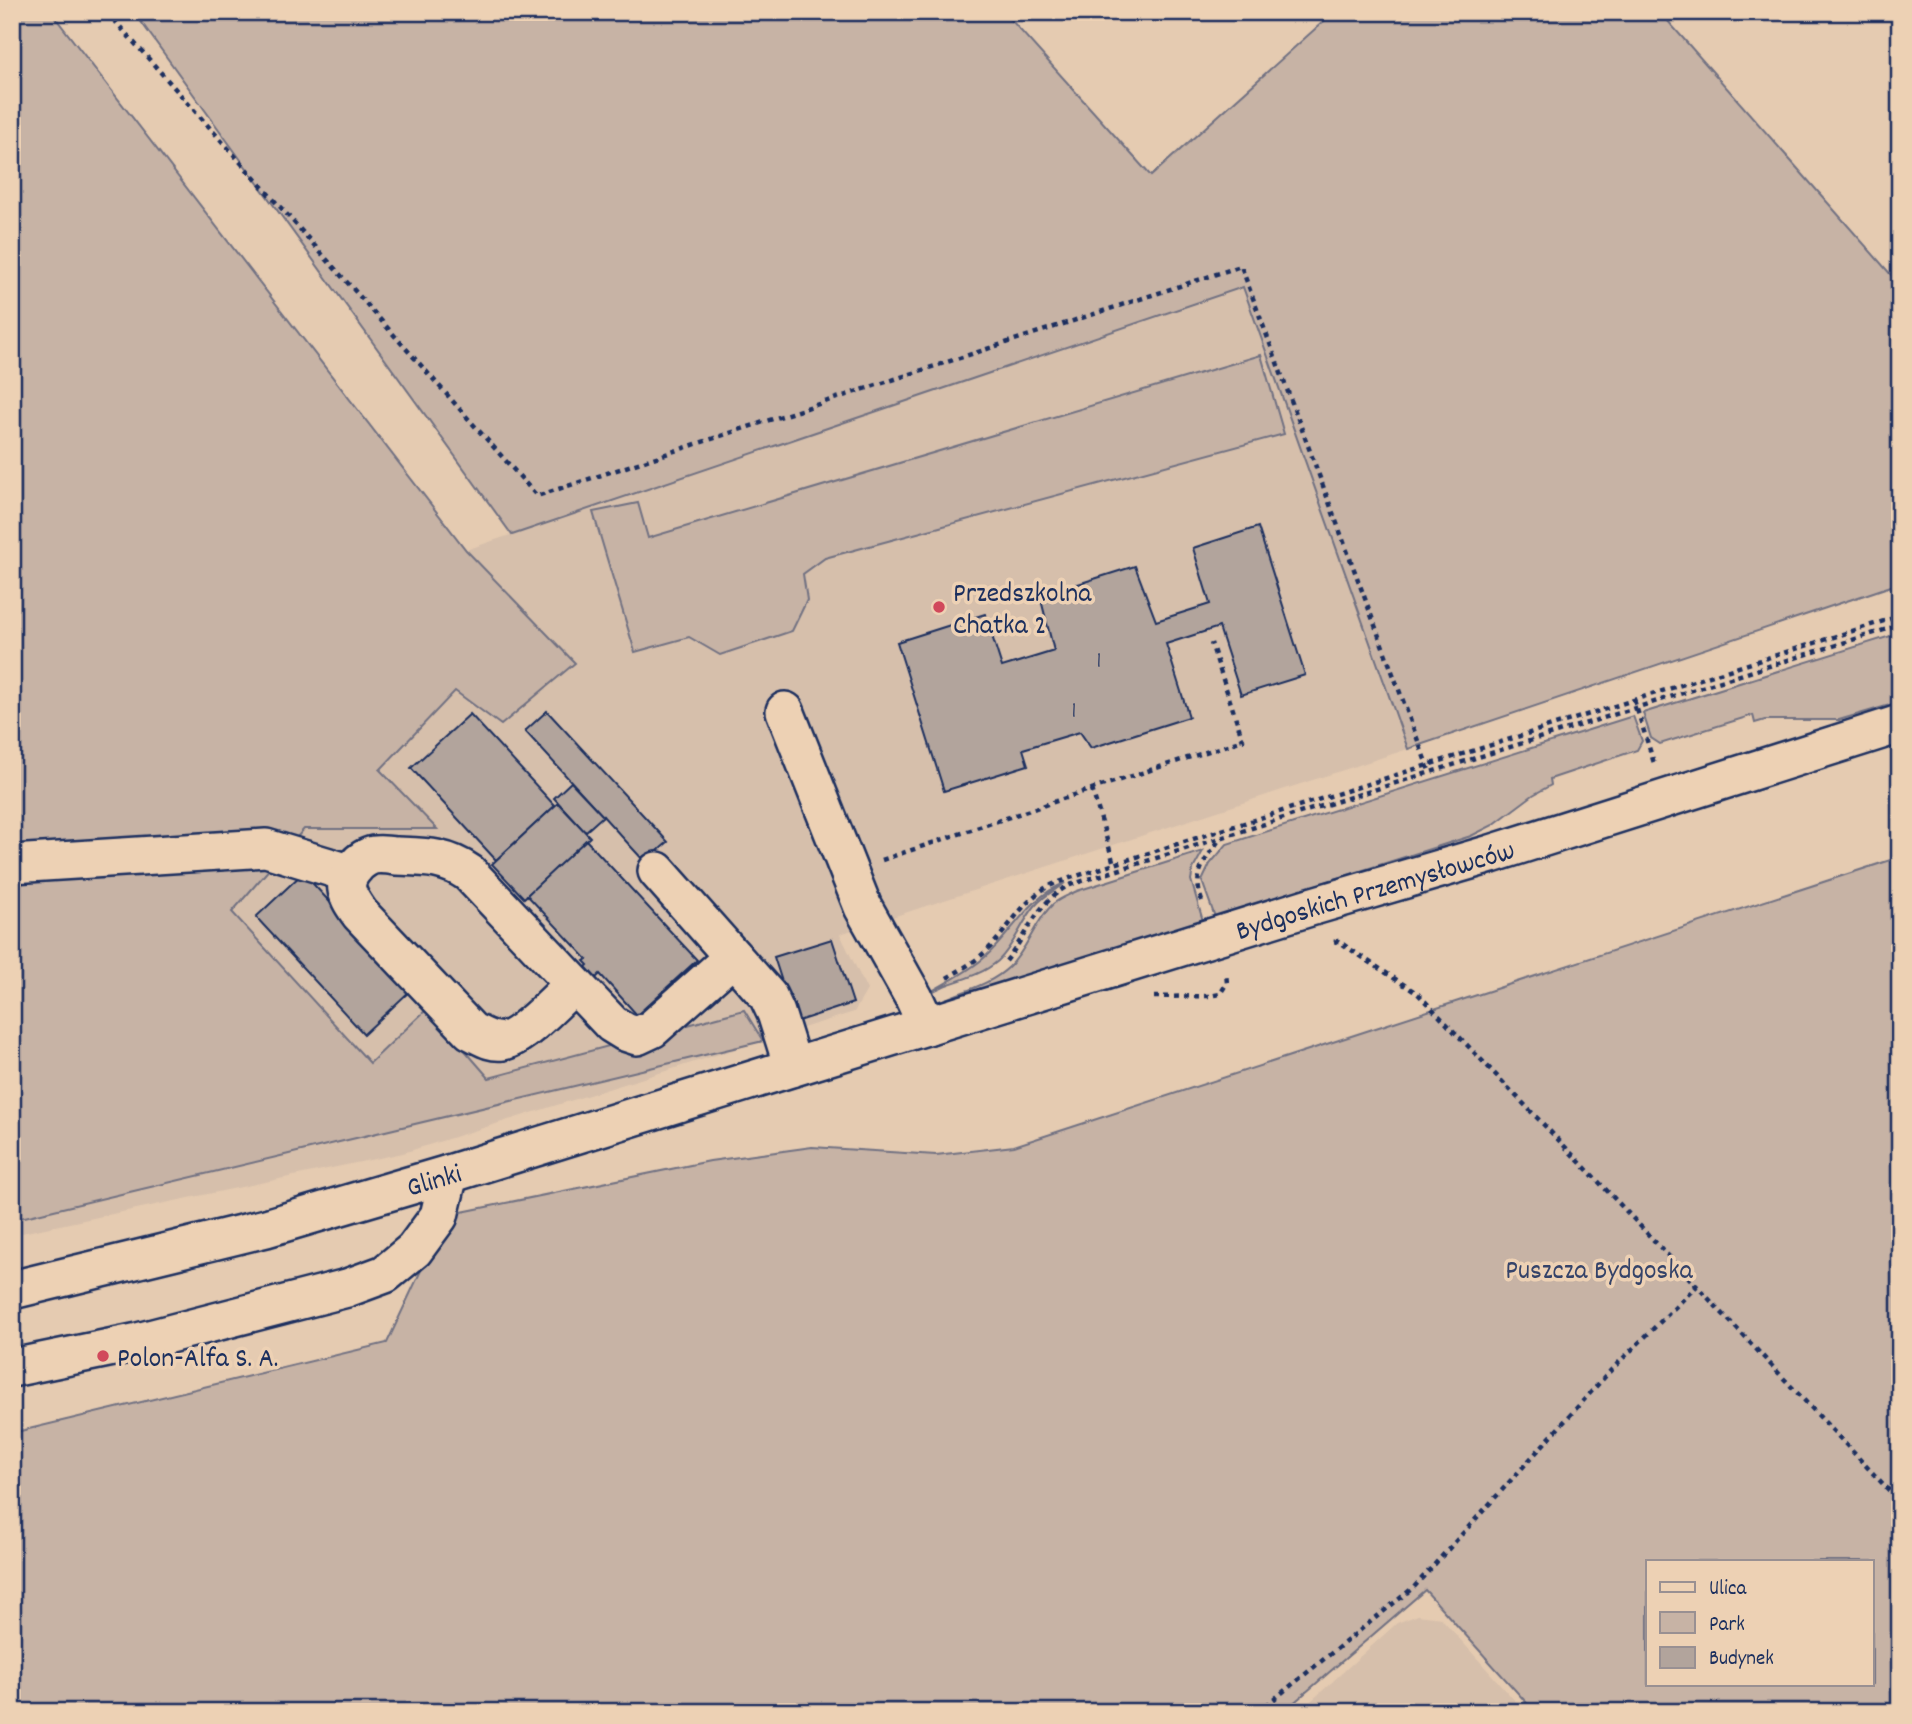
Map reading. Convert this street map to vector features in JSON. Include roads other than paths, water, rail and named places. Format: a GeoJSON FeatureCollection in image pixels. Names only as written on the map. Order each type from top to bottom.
{"type":"FeatureCollection","features":[{"type":"Feature","properties":{"kind":"street"},"geometry":{"type":"LineString","coordinates":[[785,711],[863,907],[921,1012]]}},
{"type":"Feature","properties":{"kind":"street","name":"Bydgoskich Przemysłowców"},"geometry":{"type":"LineString","coordinates":[[849,1050],[921,1012],[1310,907],[1491,854],[1900,724]]}},
{"type":"Feature","properties":{"kind":"street"},"geometry":{"type":"LineString","coordinates":[[12,864],[266,848],[349,873]]}},
{"type":"Feature","properties":{"kind":"street"},"geometry":{"type":"LineString","coordinates":[[574,984],[522,1032],[505,1041],[490,1040],[471,1031],[360,914],[349,898],[346,885],[349,873],[359,862],[372,855],[434,858],[456,864],[469,873],[612,1024],[637,1036],[652,1029],[733,957]]}},
{"type":"Feature","properties":{"kind":"street"},"geometry":{"type":"LineString","coordinates":[[657,871],[768,996],[793,1067]]}},
{"type":"Feature","properties":{"kind":"street","name":"Glinki"},"geometry":{"type":"LineString","coordinates":[[12,1290],[267,1228],[849,1050]]}},
{"type":"Feature","properties":{"kind":"street"},"geometry":{"type":"LineString","coordinates":[[12,1368],[138,1342],[347,1288],[385,1274],[414,1250],[439,1216],[449,1174]]}},
{"type":"Feature","properties":{"kind":"place","name":"Przedszkolna Chatka 2"},"geometry":{"type":"Point","coordinates":[939,607]}},
{"type":"Feature","properties":{"kind":"place","name":"Polon-Alfa S. A."},"geometry":{"type":"Point","coordinates":[103,1356]}},
{"type":"Feature","properties":{"kind":"park label","name":"Puszcza Bydgoska"},"geometry":{"type":"Point","coordinates":[1599,1268]}}]}
